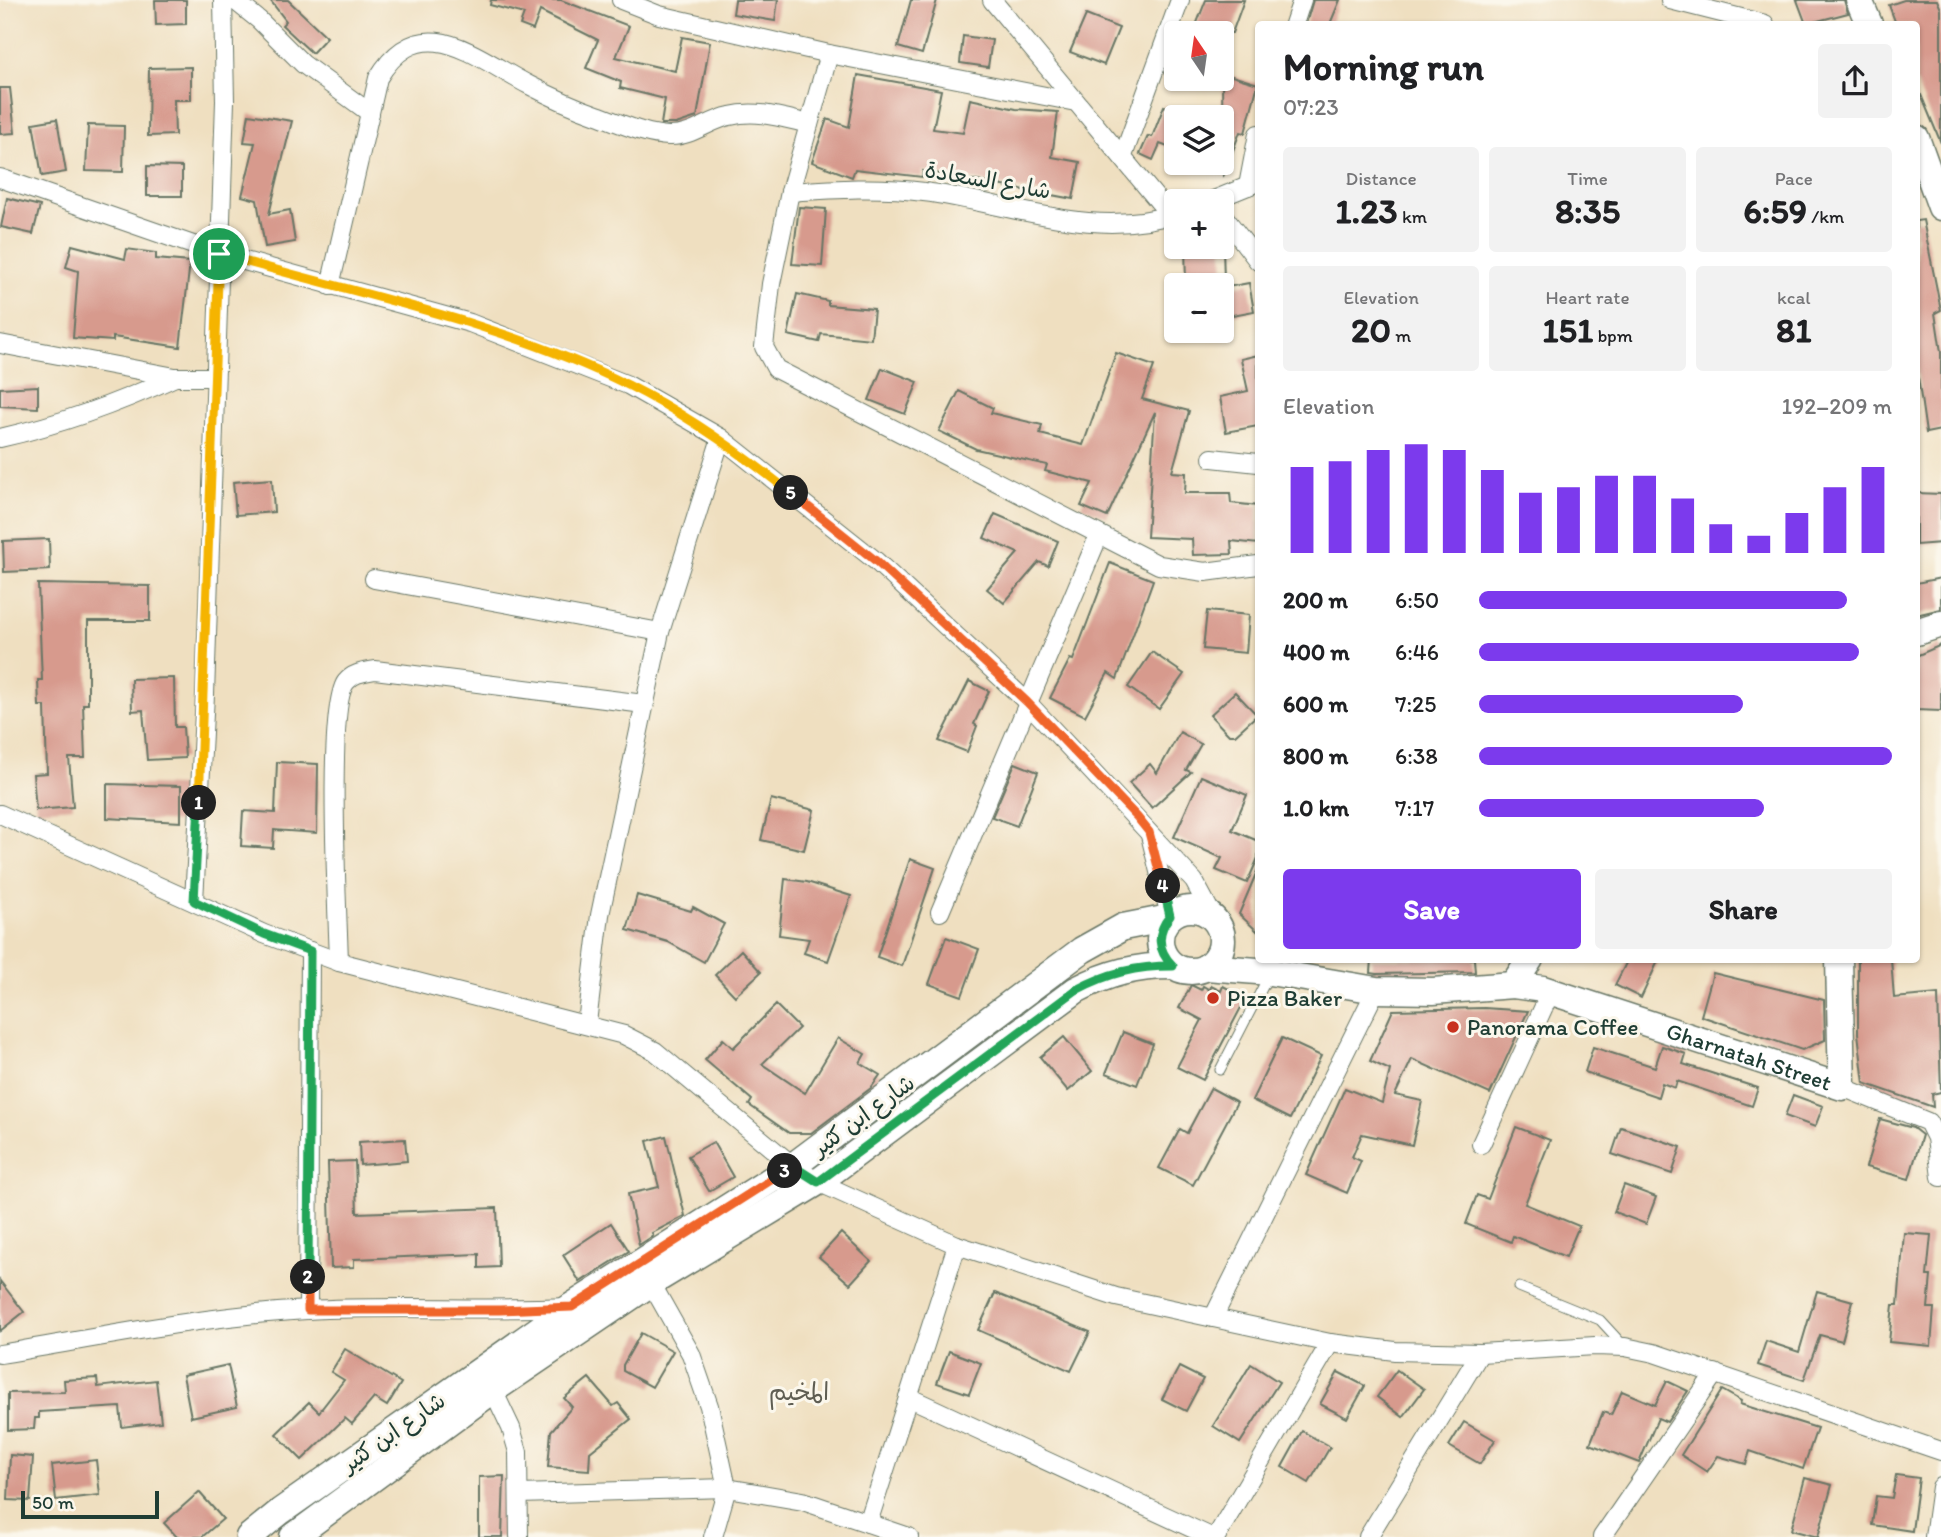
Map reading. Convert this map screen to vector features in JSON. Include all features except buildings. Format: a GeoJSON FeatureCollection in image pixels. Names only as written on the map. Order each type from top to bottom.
{"type":"FeatureCollection","features":[{"type":"Feature","properties":{"kind":"street"},"geometry":{"type":"LineString","coordinates":[[194,901],[205,695],[225,101],[223,0]]}},
{"type":"Feature","properties":{"kind":"street"},"geometry":{"type":"LineString","coordinates":[[234,0],[260,20],[303,64],[370,113]]}},
{"type":"Feature","properties":{"kind":"street"},"geometry":{"type":"LineString","coordinates":[[621,0],[659,15],[830,54],[1076,102]]}},
{"type":"Feature","properties":{"kind":"street"},"geometry":{"type":"LineString","coordinates":[[992,0],[1164,204]]}},
{"type":"Feature","properties":{"kind":"street"},"geometry":{"type":"LineString","coordinates":[[1123,156],[1180,0]]}},
{"type":"Feature","properties":{"kind":"street"},"geometry":{"type":"LineString","coordinates":[[1295,21],[1302,0]]}},
{"type":"Feature","properties":{"kind":"street"},"geometry":{"type":"LineString","coordinates":[[1670,0],[1753,21]]}},
{"type":"Feature","properties":{"kind":"street"},"geometry":{"type":"LineString","coordinates":[[1859,0],[1868,21]]}},
{"type":"Feature","properties":{"kind":"street"},"geometry":{"type":"LineString","coordinates":[[330,286],[378,78],[388,62],[413,44],[435,41],[471,51],[529,85],[635,128],[670,136],[742,114],[762,114],[809,124]]}},
{"type":"Feature","properties":{"kind":"street"},"geometry":{"type":"LineString","coordinates":[[830,54],[790,192],[763,330],[764,347],[776,369],[1137,556],[1181,570],[1205,572],[1255,565]]}},
{"type":"Feature","properties":{"kind":"street"},"geometry":{"type":"LineString","coordinates":[[1920,149],[1941,207]]}},
{"type":"Feature","properties":{"kind":"street"},"geometry":{"type":"LineString","coordinates":[[1234,192],[1253,184],[1255,164]]}},
{"type":"Feature","properties":{"kind":"street"},"geometry":{"type":"LineString","coordinates":[[0,178],[219,254],[470,323],[628,385],[721,438],[876,561],[1027,702],[1194,881],[1219,926],[1220,951],[1206,967],[1195,971],[1173,966],[1160,947],[1160,935],[1169,917],[1189,908],[1209,914],[1219,926],[1255,958]]}},
{"type":"Feature","properties":{"kind":"street","name":"شارع السعادة"},"geometry":{"type":"LineString","coordinates":[[790,192],[867,187],[924,192],[1090,223],[1120,225],[1164,216]]}},
{"type":"Feature","properties":{"kind":"street"},"geometry":{"type":"LineString","coordinates":[[1234,230],[1255,257]]}},
{"type":"Feature","properties":{"kind":"street"},"geometry":{"type":"LineString","coordinates":[[0,344],[175,377],[214,376]]}},
{"type":"Feature","properties":{"kind":"street"},"geometry":{"type":"LineString","coordinates":[[0,439],[62,424],[114,405],[175,377]]}},
{"type":"Feature","properties":{"kind":"street"},"geometry":{"type":"LineString","coordinates":[[587,1023],[600,915],[660,632],[721,438]]}},
{"type":"Feature","properties":{"kind":"street"},"geometry":{"type":"LineString","coordinates":[[1212,458],[1255,463]]}},
{"type":"Feature","properties":{"kind":"street"},"geometry":{"type":"LineString","coordinates":[[940,912],[1099,535]]}},
{"type":"Feature","properties":{"kind":"street"},"geometry":{"type":"LineString","coordinates":[[374,579],[660,632]]}},
{"type":"Feature","properties":{"kind":"street"},"geometry":{"type":"LineString","coordinates":[[1920,631],[1941,625]]}},
{"type":"Feature","properties":{"kind":"street"},"geometry":{"type":"LineString","coordinates":[[339,962],[334,803],[339,700],[344,683],[354,675],[375,670],[644,704]]}},
{"type":"Feature","properties":{"kind":"street"},"geometry":{"type":"LineString","coordinates":[[0,814],[264,934],[339,962],[587,1023],[624,1035],[655,1051],[793,1166],[818,1182],[957,1245],[1116,1297],[1330,1343],[1395,1351],[1480,1353],[1625,1347],[1654,1353],[1941,1451]]}},
{"type":"Feature","properties":{"kind":"street"},"geometry":{"type":"LineString","coordinates":[[1149,832],[1169,917]]}},
{"type":"Feature","properties":{"kind":"street","name":"شارع ابن كثير"},"geometry":{"type":"LineString","coordinates":[[249,1537],[281,1511],[572,1307],[793,1166],[1082,950],[1123,927],[1169,917]]}},
{"type":"Feature","properties":{"kind":"street"},"geometry":{"type":"LineString","coordinates":[[308,1310],[310,951]]}},
{"type":"Feature","properties":{"kind":"street"},"geometry":{"type":"LineString","coordinates":[[1260,963],[1270,972]]}},
{"type":"Feature","properties":{"kind":"street"},"geometry":{"type":"LineString","coordinates":[[1513,985],[1527,963]]}},
{"type":"Feature","properties":{"kind":"street"},"geometry":{"type":"LineString","coordinates":[[1839,963],[1842,1087]]}},
{"type":"Feature","properties":{"kind":"street","name":"شارع ابن كثير"},"geometry":{"type":"LineString","coordinates":[[292,1537],[493,1390],[651,1283],[818,1182],[1076,990],[1117,971],[1140,966],[1173,966]]}},
{"type":"Feature","properties":{"kind":"street","name":"Gharnatah Street"},"geometry":{"type":"LineString","coordinates":[[1206,967],[1270,972],[1376,990],[1433,991],[1513,985],[1552,990],[1842,1087],[1920,1117],[1937,1128]]}},
{"type":"Feature","properties":{"kind":"street"},"geometry":{"type":"LineString","coordinates":[[1213,1318],[1376,990]]}},
{"type":"Feature","properties":{"kind":"street"},"geometry":{"type":"LineString","coordinates":[[1481,1144],[1552,990]]}},
{"type":"Feature","properties":{"kind":"street"},"geometry":{"type":"LineString","coordinates":[[1937,1128],[1941,1177]]}},
{"type":"Feature","properties":{"kind":"street"},"geometry":{"type":"LineString","coordinates":[[869,1523],[957,1245]]}},
{"type":"Feature","properties":{"kind":"street"},"geometry":{"type":"LineString","coordinates":[[651,1283],[691,1354],[709,1406],[727,1488],[713,1537]]}},
{"type":"Feature","properties":{"kind":"street"},"geometry":{"type":"LineString","coordinates":[[0,1354],[191,1321],[308,1310],[500,1310],[572,1307]]}},
{"type":"Feature","properties":{"kind":"street"},"geometry":{"type":"LineString","coordinates":[[908,1397],[1214,1537],[1330,1343]]}},
{"type":"Feature","properties":{"kind":"street"},"geometry":{"type":"LineString","coordinates":[[1368,1537],[1480,1353]]}},
{"type":"Feature","properties":{"kind":"street"},"geometry":{"type":"LineString","coordinates":[[1602,1537],[1716,1373]]}},
{"type":"Feature","properties":{"kind":"street"},"geometry":{"type":"LineString","coordinates":[[493,1390],[515,1440],[519,1537]]}},
{"type":"Feature","properties":{"kind":"street"},"geometry":{"type":"LineString","coordinates":[[1934,1537],[1941,1487]]}},
{"type":"Feature","properties":{"kind":"street"},"geometry":{"type":"LineString","coordinates":[[519,1494],[727,1488],[803,1501],[909,1537]]}},
{"type":"Feature","properties":{"kind":"lane"},"geometry":{"type":"LineString","coordinates":[[1220,1070],[1270,972]]}},
{"type":"Feature","properties":{"kind":"lane"},"geometry":{"type":"LineString","coordinates":[[1519,1287],[1600,1320],[1625,1347]]}},
{"type":"Feature","properties":{"kind":"place","name":"Pizza Baker"},"geometry":{"type":"Point","coordinates":[1213,998]}},
{"type":"Feature","properties":{"kind":"place","name":"Panorama Coffee"},"geometry":{"type":"Point","coordinates":[1453,1027]}},
{"type":"Feature","properties":{"kind":"district","name":"المخيم"},"geometry":{"type":"Point","coordinates":[799,1391]}},
{"type":"Feature","properties":{"kind":"route"},"geometry":{"type":"LineString","coordinates":[[219,254],[470,323],[628,385],[721,438],[876,561],[1027,702],[1137,817],[1149,832],[1158,863],[1170,916],[1163,924],[1160,947],[1173,966],[1140,966],[1117,971],[1076,990],[818,1182],[793,1166],[572,1307],[500,1310],[308,1310],[310,951],[264,934],[194,901],[205,695],[219,254]]}}]}
